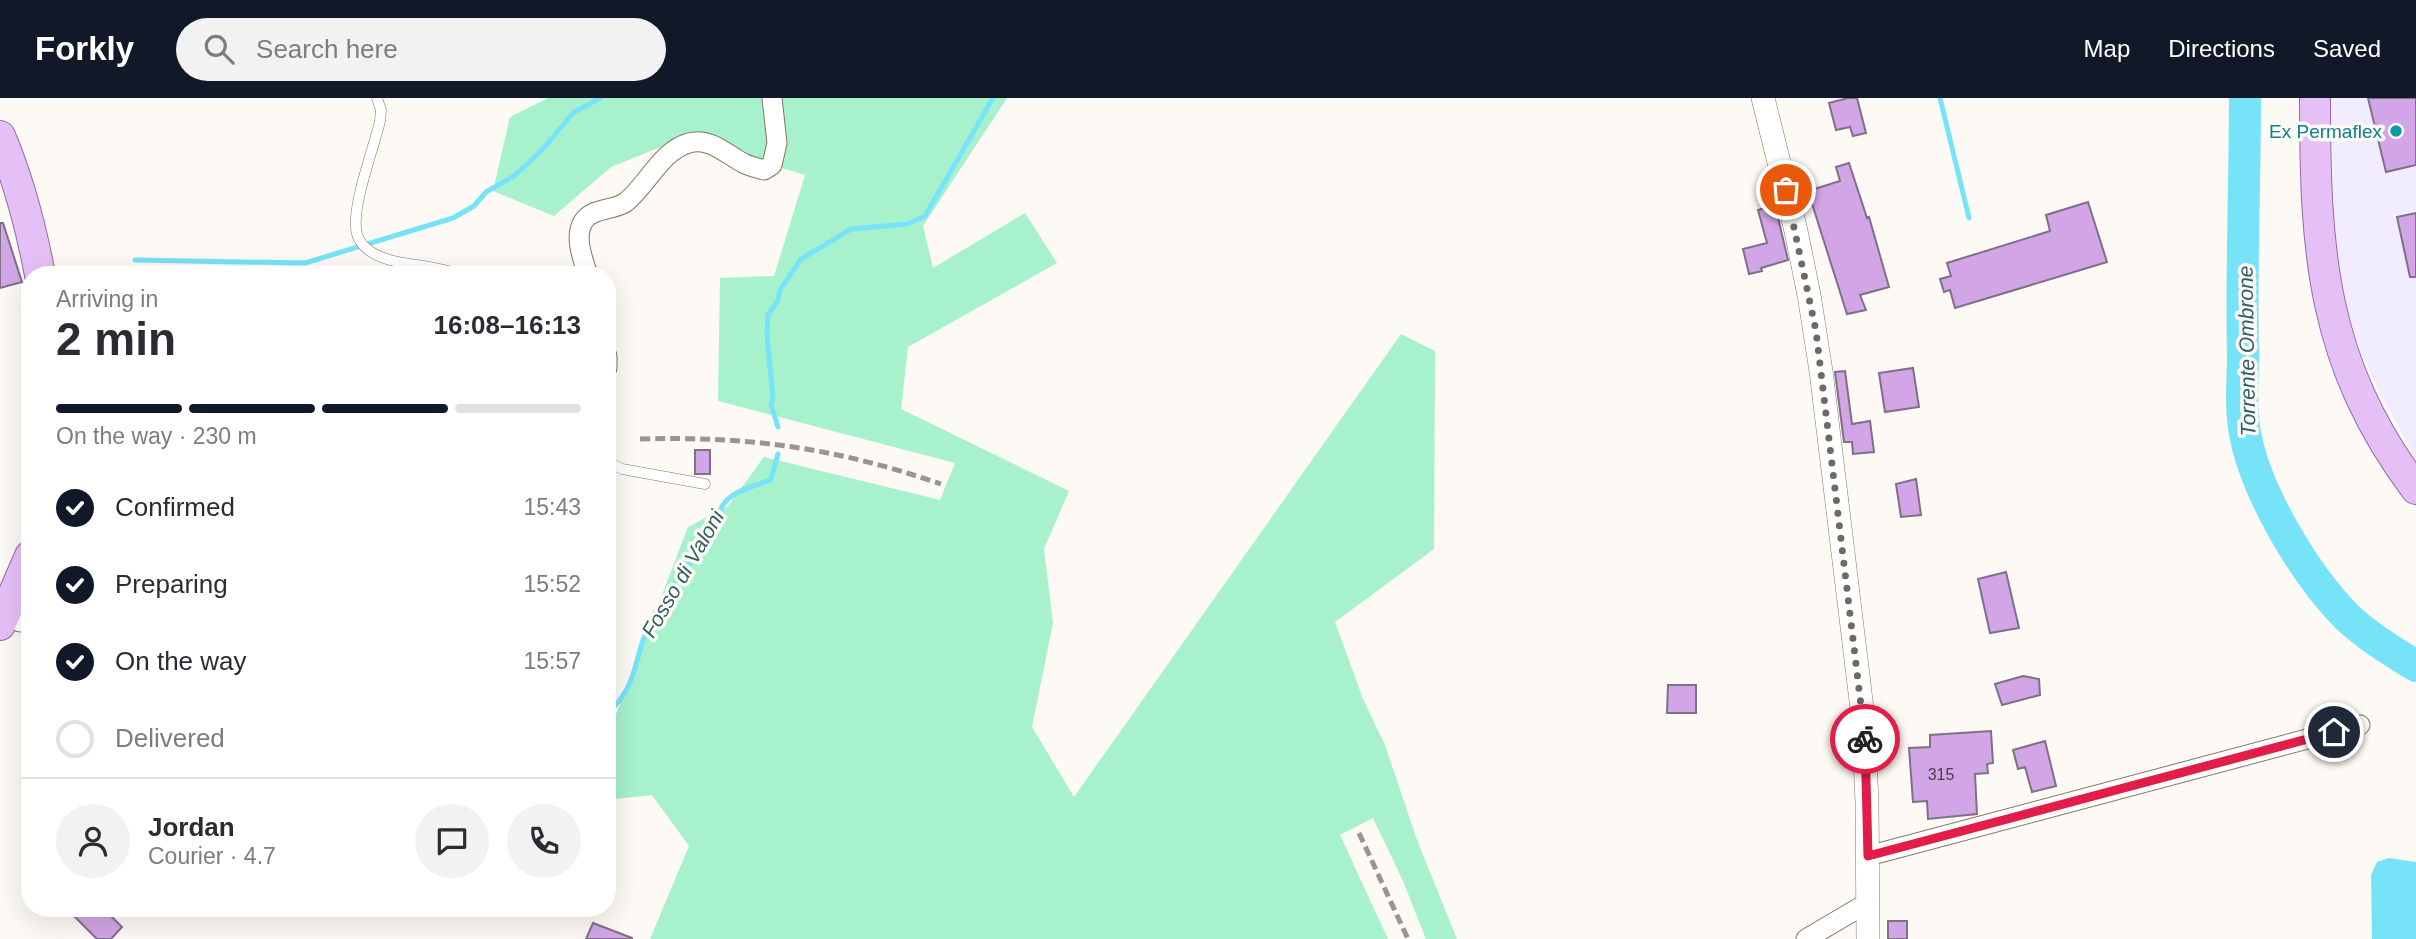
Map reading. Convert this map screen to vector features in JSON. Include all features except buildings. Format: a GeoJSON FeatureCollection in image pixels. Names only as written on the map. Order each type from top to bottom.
{"type":"FeatureCollection","features":[{"type":"Feature","properties":{"kind":"main road"},"geometry":{"type":"LineString","coordinates":[[2315,98],[2318,221],[2330,307],[2351,376],[2366,412],[2389,452],[2416,489]]}},
{"type":"Feature","properties":{"kind":"main road"},"geometry":{"type":"LineString","coordinates":[[0,136],[15,172],[38,266]]}},
{"type":"Feature","properties":{"kind":"main road"},"geometry":{"type":"LineString","coordinates":[[9,615],[21,581]]}},
{"type":"Feature","properties":{"kind":"street"},"geometry":{"type":"LineString","coordinates":[[585,266],[580,248],[580,228],[585,219],[594,212],[624,204],[644,185],[668,155],[689,143],[711,143],[745,164],[764,170],[772,165],[777,143],[772,98]]}},
{"type":"Feature","properties":{"kind":"street"},"geometry":{"type":"LineString","coordinates":[[1763,98],[1796,231],[1818,344],[1863,716],[1868,939]]}},
{"type":"Feature","properties":{"kind":"street"},"geometry":{"type":"LineString","coordinates":[[1868,856],[2360,725]]}},
{"type":"Feature","properties":{"kind":"street"},"geometry":{"type":"LineString","coordinates":[[1806,939],[1867,903]]}},
{"type":"Feature","properties":{"kind":"lane"},"geometry":{"type":"LineString","coordinates":[[377,98],[381,110],[380,121],[358,206],[357,232],[368,250],[389,260],[417,266]]}},
{"type":"Feature","properties":{"kind":"lane"},"geometry":{"type":"LineString","coordinates":[[616,466],[705,484]]}},
{"type":"Feature","properties":{"kind":"shaded area"},"geometry":{"type":"Polygon","coordinates":[[[2331,98],[2416,98],[2416,459],[2379,391],[2360,349],[2346,306],[2339,271],[2333,203],[2331,98]]]}},
{"type":"Feature","properties":{"kind":"green space"},"geometry":{"type":"Polygon","coordinates":[[[548,98],[1007,98],[923,226],[933,268],[1025,213],[1057,263],[908,347],[901,409],[1069,491],[1044,549],[1053,623],[1032,727],[1074,797],[1401,334],[1435,351],[1434,549],[1335,622],[1363,699],[1385,745],[1417,840],[1457,939],[1426,939],[1403,881],[1373,818],[1340,835],[1388,939],[650,939],[689,846],[652,795],[616,799],[616,715],[688,527],[728,506],[764,457],[940,500],[955,463],[718,401],[720,278],[774,276],[805,175],[683,138],[611,167],[554,216],[493,191],[510,117],[548,98]]]}},
{"type":"Feature","properties":{"kind":"water"},"geometry":{"type":"Polygon","coordinates":[[[2389,858],[2416,862],[2416,939],[2372,939],[2371,875],[2377,862],[2389,858]]]}},
{"type":"Feature","properties":{"kind":"waterway"},"geometry":{"type":"LineString","coordinates":[[135,260],[305,263],[453,218],[474,206],[486,192],[514,176],[542,150],[573,113],[600,98]]}},
{"type":"Feature","properties":{"kind":"waterway","name":"Fosso di Valoni"},"geometry":{"type":"LineString","coordinates":[[778,427],[771,405],[773,398],[767,335],[768,315],[778,300],[780,290],[801,259],[851,229],[907,224],[925,216],[993,98]]}},
{"type":"Feature","properties":{"kind":"waterway"},"geometry":{"type":"LineString","coordinates":[[1940,98],[1969,218]]}},
{"type":"Feature","properties":{"kind":"waterway","name":"Torrente Ombrone"},"geometry":{"type":"LineString","coordinates":[[2245,98],[2242,404],[2243,423],[2251,456],[2259,480],[2284,531],[2315,579],[2347,617],[2363,631],[2416,666]]}},
{"type":"Feature","properties":{"kind":"waterway","name":"Fosso di Valoni"},"geometry":{"type":"LineString","coordinates":[[616,705],[634,673],[648,627],[662,601],[705,541],[723,505],[738,492],[771,479],[778,454]]}},
{"type":"Feature","properties":{"kind":"railway"},"geometry":{"type":"LineString","coordinates":[[640,439],[719,440],[792,447],[865,461],[941,484]]}},
{"type":"Feature","properties":{"kind":"railway"},"geometry":{"type":"LineString","coordinates":[[1359,833],[1408,939]]}},
{"type":"Feature","properties":{"kind":"way so far"},"geometry":{"type":"LineString","coordinates":[[1786,190],[1816,331],[1865,739]]}},
{"type":"Feature","properties":{"kind":"place","name":"Ex Permaflex"},"geometry":{"type":"Point","coordinates":[2396,131]}},
{"type":"Feature","properties":{"kind":"route"},"geometry":{"type":"LineString","coordinates":[[1865,739],[1868,856],[2334,732]]}}]}
